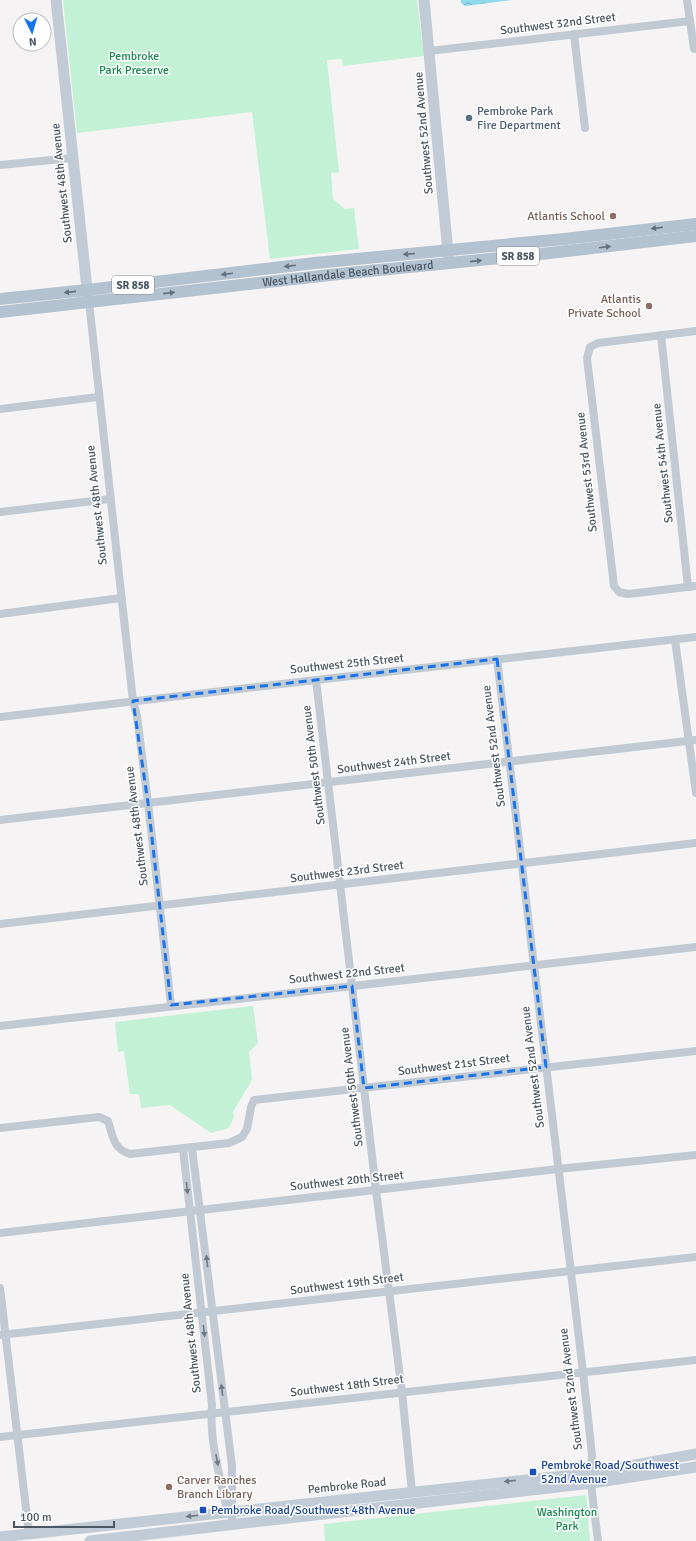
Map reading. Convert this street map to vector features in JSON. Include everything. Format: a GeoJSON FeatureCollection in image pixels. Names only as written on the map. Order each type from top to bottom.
{"type":"FeatureCollection","features":[{"type":"Feature","properties":{"kind":"main road","name":"Southwest 48th Avenue"},"geometry":{"type":"LineString","coordinates":[[56,0],[88,296]]}},
{"type":"Feature","properties":{"kind":"main road","name":"Southwest 52nd Avenue"},"geometry":{"type":"LineString","coordinates":[[424,0],[449,263]]}},
{"type":"Feature","properties":{"kind":"main road","name":"West Hallandale Beach Boulevard"},"geometry":{"type":"LineString","coordinates":[[0,312],[88,296],[316,263],[696,224]]}},
{"type":"Feature","properties":{"kind":"main road","name":"West Hallandale Beach Boulevard"},"geometry":{"type":"LineString","coordinates":[[0,299],[88,296],[339,274],[550,253],[696,236]]}},
{"type":"Feature","properties":{"kind":"main road"},"geometry":{"type":"LineString","coordinates":[[316,263],[339,274]]}},
{"type":"Feature","properties":{"kind":"main road","name":"Pembroke Road"},"geometry":{"type":"LineString","coordinates":[[0,1537],[24,1538],[141,1522],[482,1484],[591,1478],[696,1454]]}},
{"type":"Feature","properties":{"kind":"main road","name":"Pembroke Road"},"geometry":{"type":"LineString","coordinates":[[91,1541],[422,1502],[591,1478],[696,1467]]}},
{"type":"Feature","properties":{"kind":"main road"},"geometry":{"type":"LineString","coordinates":[[422,1502],[432,1496],[465,1492],[482,1484]]}},
{"type":"Feature","properties":{"kind":"main road"},"geometry":{"type":"LineString","coordinates":[[336,1512],[349,1506],[399,1500],[412,1492]]}},
{"type":"Feature","properties":{"kind":"main road"},"geometry":{"type":"LineString","coordinates":[[51,1541],[54,1538],[100,1532],[141,1522]]}},
{"type":"Feature","properties":{"kind":"street"},"geometry":{"type":"LineString","coordinates":[[688,0],[695,49]]}},
{"type":"Feature","properties":{"kind":"street","name":"Southwest 32nd Street"},"geometry":{"type":"LineString","coordinates":[[429,51],[690,21]]}},
{"type":"Feature","properties":{"kind":"street"},"geometry":{"type":"LineString","coordinates":[[574,34],[585,128]]}},
{"type":"Feature","properties":{"kind":"street"},"geometry":{"type":"LineString","coordinates":[[0,165],[73,158]]}},
{"type":"Feature","properties":{"kind":"street","name":"Southwest 48th Avenue"},"geometry":{"type":"LineString","coordinates":[[88,296],[98,397],[133,701],[137,716],[172,1005]]}},
{"type":"Feature","properties":{"kind":"street"},"geometry":{"type":"LineString","coordinates":[[661,336],[696,331]]}},
{"type":"Feature","properties":{"kind":"street","name":"Southwest 53rd Avenue"},"geometry":{"type":"LineString","coordinates":[[661,336],[598,343],[590,347],[587,358],[612,580],[614,586],[619,592],[628,594],[692,587]]}},
{"type":"Feature","properties":{"kind":"street","name":"Southwest 54th Avenue"},"geometry":{"type":"LineString","coordinates":[[661,336],[692,587]]}},
{"type":"Feature","properties":{"kind":"street"},"geometry":{"type":"LineString","coordinates":[[0,408],[98,397]]}},
{"type":"Feature","properties":{"kind":"street"},"geometry":{"type":"LineString","coordinates":[[0,512],[110,499]]}},
{"type":"Feature","properties":{"kind":"street"},"geometry":{"type":"LineString","coordinates":[[0,614],[121,598]]}},
{"type":"Feature","properties":{"kind":"street","name":"Southwest 25th Street"},"geometry":{"type":"LineString","coordinates":[[0,717],[696,637]]}},
{"type":"Feature","properties":{"kind":"street"},"geometry":{"type":"LineString","coordinates":[[675,640],[693,740],[696,793]]}},
{"type":"Feature","properties":{"kind":"street","name":"Southwest 52nd Avenue"},"geometry":{"type":"LineString","coordinates":[[497,659],[583,1372],[592,1455],[591,1478],[598,1541]]}},
{"type":"Feature","properties":{"kind":"street","name":"Southwest 50th Avenue"},"geometry":{"type":"LineString","coordinates":[[316,680],[376,1190],[402,1392],[412,1492]]}},
{"type":"Feature","properties":{"kind":"street","name":"Southwest 24th Street"},"geometry":{"type":"LineString","coordinates":[[0,820],[693,740]]}},
{"type":"Feature","properties":{"kind":"street","name":"Southwest 23rd Street"},"geometry":{"type":"LineString","coordinates":[[0,924],[696,843]]}},
{"type":"Feature","properties":{"kind":"street","name":"Southwest 22nd Street"},"geometry":{"type":"LineString","coordinates":[[0,1026],[172,1005],[696,947]]}},
{"type":"Feature","properties":{"kind":"street","name":"Southwest 21st Street"},"geometry":{"type":"LineString","coordinates":[[192,1148],[229,1143],[242,1137],[247,1128],[251,1107],[254,1100],[696,1051]]}},
{"type":"Feature","properties":{"kind":"street"},"geometry":{"type":"LineString","coordinates":[[0,1128],[99,1118],[108,1121],[116,1146],[122,1152],[130,1154],[192,1148]]}},
{"type":"Feature","properties":{"kind":"street","name":"Southwest 48th Avenue"},"geometry":{"type":"LineString","coordinates":[[192,1148],[232,1466],[232,1504],[230,1512]]}},
{"type":"Feature","properties":{"kind":"street","name":"Southwest 48th Avenue"},"geometry":{"type":"LineString","coordinates":[[183,1149],[212,1405],[211,1414],[215,1451],[226,1505],[234,1524]]}},
{"type":"Feature","properties":{"kind":"street","name":"Southwest 20th Street"},"geometry":{"type":"LineString","coordinates":[[0,1232],[558,1169],[696,1155]]}},
{"type":"Feature","properties":{"kind":"street","name":"Southwest 19th Street"},"geometry":{"type":"LineString","coordinates":[[3,1335],[696,1257]]}},
{"type":"Feature","properties":{"kind":"street"},"geometry":{"type":"LineString","coordinates":[[0,1288],[3,1335],[17,1435],[24,1538]]}},
{"type":"Feature","properties":{"kind":"street","name":"Southwest 18th Street"},"geometry":{"type":"LineString","coordinates":[[0,1437],[696,1360]]}},
{"type":"Feature","properties":{"kind":"highlighted area"},"geometry":{"type":"Polygon","coordinates":[[[497,659],[546,1067],[364,1088],[352,986],[171,1005],[148,803],[133,701],[497,659]]]}},
{"type":"Feature","properties":{"kind":"green space","name":"Pembroke Park Preserve"},"geometry":{"type":"Polygon","coordinates":[[[63,0],[417,0],[424,56],[343,66],[342,59],[327,60],[339,172],[331,173],[333,199],[345,209],[354,208],[359,249],[270,259],[252,112],[77,133],[63,0]]]}},
{"type":"Feature","properties":{"kind":"green space"},"geometry":{"type":"Polygon","coordinates":[[[253,1006],[258,1043],[249,1052],[252,1080],[233,1112],[234,1117],[229,1128],[211,1133],[170,1105],[141,1108],[139,1094],[130,1094],[124,1051],[118,1052],[115,1022],[253,1006]]]}},
{"type":"Feature","properties":{"kind":"green space","name":"Washington Park"},"geometry":{"type":"Polygon","coordinates":[[[586,1495],[590,1541],[325,1541],[324,1524],[586,1495]]]}},
{"type":"Feature","properties":{"kind":"water"},"geometry":{"type":"Polygon","coordinates":[[[461,0],[512,0],[465,6],[461,3],[461,0]]]}},
{"type":"Feature","properties":{"kind":"place","name":"Pembroke Park Fire Department"},"geometry":{"type":"Point","coordinates":[469,118]}},
{"type":"Feature","properties":{"kind":"place","name":"Atlantis School"},"geometry":{"type":"Point","coordinates":[613,216]}},
{"type":"Feature","properties":{"kind":"place","name":"Atlantis Private School"},"geometry":{"type":"Point","coordinates":[649,306]}},
{"type":"Feature","properties":{"kind":"place","name":"Pembroke Road/Southwest 52nd Avenue"},"geometry":{"type":"Point","coordinates":[533,1472]}},
{"type":"Feature","properties":{"kind":"place","name":"Carver Ranches Branch Library"},"geometry":{"type":"Point","coordinates":[169,1487]}},
{"type":"Feature","properties":{"kind":"place","name":"Pembroke Road/Southwest 48th Avenue"},"geometry":{"type":"Point","coordinates":[203,1510]}}]}
